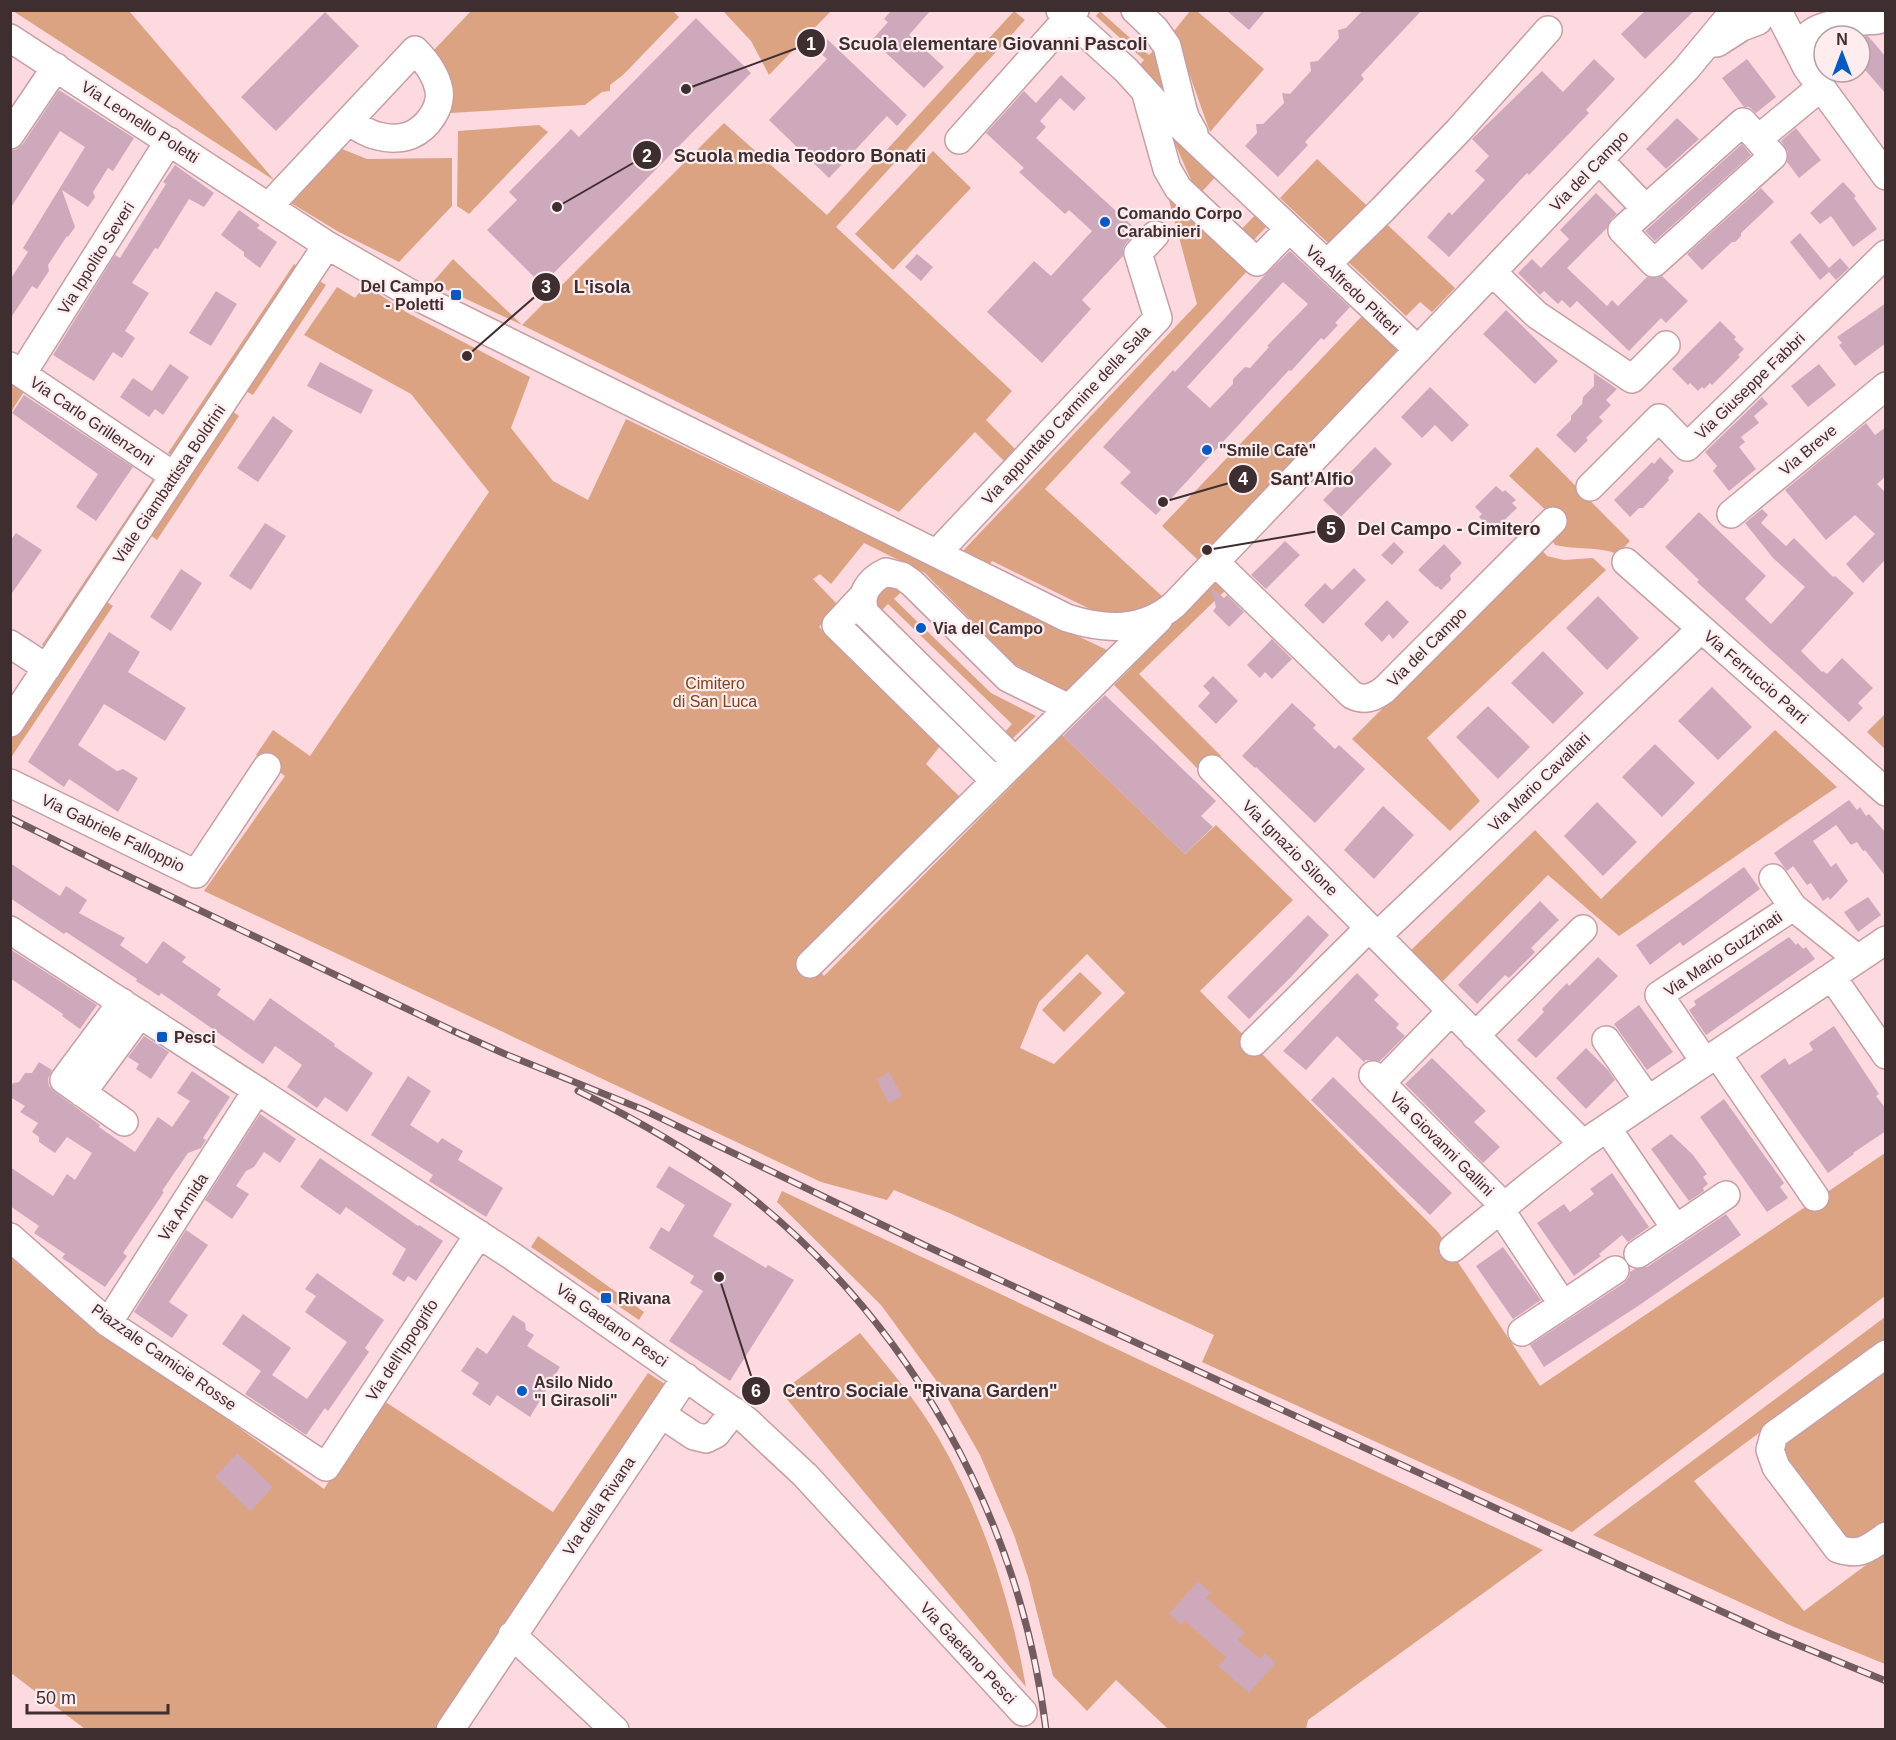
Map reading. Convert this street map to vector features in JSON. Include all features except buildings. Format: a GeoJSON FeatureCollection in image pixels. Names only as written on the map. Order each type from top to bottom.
{"type":"FeatureCollection","features":[{"type":"Feature","properties":{"kind":"street","name":"Via Alfredo Pitteri"},"geometry":{"type":"LineString","coordinates":[[1135,10],[1155,29],[1167,46],[1186,119],[1190,128],[1211,155]]}},
{"type":"Feature","properties":{"kind":"street"},"geometry":{"type":"LineString","coordinates":[[1831,10],[1882,21]]}},
{"type":"Feature","properties":{"kind":"street","name":"Via Alfredo Pitteri"},"geometry":{"type":"LineString","coordinates":[[1068,13],[1211,155],[1418,350]]}},
{"type":"Feature","properties":{"kind":"street"},"geometry":{"type":"LineString","coordinates":[[959,140],[1068,13]]}},
{"type":"Feature","properties":{"kind":"street"},"geometry":{"type":"LineString","coordinates":[[1764,15],[1882,21]]}},
{"type":"Feature","properties":{"kind":"street"},"geometry":{"type":"LineString","coordinates":[[1764,15],[1812,75]]}},
{"type":"Feature","properties":{"kind":"street","name":"Via del Campo"},"geometry":{"type":"LineString","coordinates":[[810,964],[1216,563],[1686,69],[1726,36],[1764,15]]}},
{"type":"Feature","properties":{"kind":"street"},"geometry":{"type":"LineString","coordinates":[[1848,24],[1882,21]]}},
{"type":"Feature","properties":{"kind":"street"},"geometry":{"type":"LineString","coordinates":[[1327,264],[1458,131],[1548,30]]}},
{"type":"Feature","properties":{"kind":"street"},"geometry":{"type":"LineString","coordinates":[[1812,31],[1804,41],[1803,49],[1812,72]]}},
{"type":"Feature","properties":{"kind":"street","name":"Via Leonello Poletti"},"geometry":{"type":"LineString","coordinates":[[10,38],[327,245]]}},
{"type":"Feature","properties":{"kind":"street"},"geometry":{"type":"LineString","coordinates":[[270,206],[349,121],[415,50],[430,67],[439,92],[438,104],[433,116],[419,131],[409,136],[390,138],[377,136],[349,121]]}},
{"type":"Feature","properties":{"kind":"street"},"geometry":{"type":"LineString","coordinates":[[10,135],[56,67]]}},
{"type":"Feature","properties":{"kind":"street"},"geometry":{"type":"LineString","coordinates":[[1758,138],[1812,79]]}},
{"type":"Feature","properties":{"kind":"street"},"geometry":{"type":"LineString","coordinates":[[1819,84],[1886,176]]}},
{"type":"Feature","properties":{"kind":"street","name":"Via Alfredo Pitteri"},"geometry":{"type":"LineString","coordinates":[[1144,90],[1167,169],[1184,195],[1257,262],[1289,229]]}},
{"type":"Feature","properties":{"kind":"street"},"geometry":{"type":"LineString","coordinates":[[1743,122],[1758,138],[1773,156],[1654,263],[1622,230],[1743,122]]}},
{"type":"Feature","properties":{"kind":"street","name":"Via Ippolito Severi"},"geometry":{"type":"LineString","coordinates":[[16,370],[169,141]]}},
{"type":"Feature","properties":{"kind":"street"},"geometry":{"type":"LineString","coordinates":[[1599,160],[1646,209]]}},
{"type":"Feature","properties":{"kind":"street","name":"Via appuntato Carmine della Sala"},"geometry":{"type":"LineString","coordinates":[[937,553],[1158,318],[1138,253],[1155,235]]}},
{"type":"Feature","properties":{"kind":"street","name":"Via del Campo"},"geometry":{"type":"LineString","coordinates":[[327,245],[610,405],[937,553],[1067,618],[1085,624],[1115,627],[1149,621],[1162,616]]}},
{"type":"Feature","properties":{"kind":"street","name":"Viale Giambattista Boldrini"},"geometry":{"type":"LineString","coordinates":[[10,723],[327,245]]}},
{"type":"Feature","properties":{"kind":"street","name":"Via Giuseppe Fabbri"},"geometry":{"type":"LineString","coordinates":[[1590,487],[1659,418],[1687,447],[1886,254]]}},
{"type":"Feature","properties":{"kind":"street"},"geometry":{"type":"LineString","coordinates":[[1492,272],[1536,315],[1632,380],[1666,345]]}},
{"type":"Feature","properties":{"kind":"street","name":"Via Carlo Grillenzoni"},"geometry":{"type":"LineString","coordinates":[[16,370],[174,476]]}},
{"type":"Feature","properties":{"kind":"street","name":"Via Breve"},"geometry":{"type":"LineString","coordinates":[[1731,514],[1886,386]]}},
{"type":"Feature","properties":{"kind":"street","name":"Via del Campo"},"geometry":{"type":"LineString","coordinates":[[1216,563],[1352,695],[1365,699],[1384,690],[1553,521]]}},
{"type":"Feature","properties":{"kind":"street","name":"Via Ferruccio Parri"},"geometry":{"type":"LineString","coordinates":[[1626,562],[1886,792]]}},
{"type":"Feature","properties":{"kind":"street"},"geometry":{"type":"LineString","coordinates":[[1015,762],[866,614],[862,607],[864,594],[878,576],[886,572],[902,576],[912,583],[1008,678],[1069,708]]}},
{"type":"Feature","properties":{"kind":"street"},"geometry":{"type":"LineString","coordinates":[[864,594],[836,625],[995,782]]}},
{"type":"Feature","properties":{"kind":"street","name":"Via Mario Cavallari"},"geometry":{"type":"LineString","coordinates":[[1373,932],[1701,628]]}},
{"type":"Feature","properties":{"kind":"street"},"geometry":{"type":"LineString","coordinates":[[10,644],[47,668]]}},
{"type":"Feature","properties":{"kind":"street","name":"Via Gabriele Falloppio"},"geometry":{"type":"LineString","coordinates":[[10,783],[196,874],[267,767]]}},
{"type":"Feature","properties":{"kind":"street","name":"Via Ignazio Silone"},"geometry":{"type":"LineString","coordinates":[[1212,769],[1583,1144]]}},
{"type":"Feature","properties":{"kind":"street","name":"Via Mario Guzzinati"},"geometry":{"type":"LineString","coordinates":[[1773,878],[1793,907],[1876,948]]}},
{"type":"Feature","properties":{"kind":"street","name":"Via Mario Guzzinati"},"geometry":{"type":"LineString","coordinates":[[1711,1058],[1659,995],[1793,907]]}},
{"type":"Feature","properties":{"kind":"street"},"geometry":{"type":"LineString","coordinates":[[1475,1035],[1583,929]]}},
{"type":"Feature","properties":{"kind":"street","name":"Via Gaetano Pesci"},"geometry":{"type":"LineString","coordinates":[[10,930],[479,1234],[734,1411],[806,1475],[1023,1712]]}},
{"type":"Feature","properties":{"kind":"street"},"geometry":{"type":"LineString","coordinates":[[1254,1042],[1373,932]]}},
{"type":"Feature","properties":{"kind":"street"},"geometry":{"type":"LineString","coordinates":[[1454,1248],[1583,1144],[1876,948]]}},
{"type":"Feature","properties":{"kind":"street"},"geometry":{"type":"LineString","coordinates":[[1832,976],[1886,1055]]}},
{"type":"Feature","properties":{"kind":"street"},"geometry":{"type":"LineString","coordinates":[[124,1122],[64,1080],[131,1008]]}},
{"type":"Feature","properties":{"kind":"street","name":"Via Giovanni Gallini"},"geometry":{"type":"LineString","coordinates":[[1451,1011],[1377,1079],[1502,1207],[1563,1305]]}},
{"type":"Feature","properties":{"kind":"street"},"geometry":{"type":"LineString","coordinates":[[1606,1041],[1648,1100]]}},
{"type":"Feature","properties":{"kind":"street"},"geometry":{"type":"LineString","coordinates":[[1711,1058],[1815,1197]]}},
{"type":"Feature","properties":{"kind":"street","name":"Via Armida"},"geometry":{"type":"LineString","coordinates":[[108,1323],[257,1090]]}},
{"type":"Feature","properties":{"kind":"street"},"geometry":{"type":"LineString","coordinates":[[1607,1128],[1676,1229]]}},
{"type":"Feature","properties":{"kind":"street"},"geometry":{"type":"LineString","coordinates":[[1638,1254],[1726,1195]]}},
{"type":"Feature","properties":{"kind":"street","name":"Via dell'Ippogrifo"},"geometry":{"type":"LineString","coordinates":[[326,1467],[479,1234]]}},
{"type":"Feature","properties":{"kind":"street","name":"Piazzale Camicie Rosse"},"geometry":{"type":"LineString","coordinates":[[10,1237],[108,1323],[326,1467]]}},
{"type":"Feature","properties":{"kind":"street"},"geometry":{"type":"LineString","coordinates":[[1522,1332],[1615,1270]]}},
{"type":"Feature","properties":{"kind":"street"},"geometry":{"type":"LineString","coordinates":[[1886,1354],[1774,1435],[1770,1450],[1776,1467],[1838,1549],[1851,1553],[1867,1550],[1886,1536]]}},
{"type":"Feature","properties":{"kind":"street","name":"Via della Rivana"},"geometry":{"type":"LineString","coordinates":[[450,1730],[686,1377]]}},
{"type":"Feature","properties":{"kind":"street"},"geometry":{"type":"LineString","coordinates":[[661,1414],[694,1436],[705,1439],[716,1434],[734,1411]]}},
{"type":"Feature","properties":{"kind":"street"},"geometry":{"type":"LineString","coordinates":[[513,1635],[615,1730]]}},
{"type":"Feature","properties":{"kind":"green space"},"geometry":{"type":"Polygon","coordinates":[[[672,10],[679,17],[623,75],[610,85],[610,91],[602,92],[585,105],[450,113],[449,87],[433,51],[471,11],[672,10]]]}},
{"type":"Feature","properties":{"kind":"green space"},"geometry":{"type":"Polygon","coordinates":[[[13,11],[129,11],[275,181],[13,11]]]}},
{"type":"Feature","properties":{"kind":"green space"},"geometry":{"type":"Polygon","coordinates":[[[723,11],[831,11],[769,75],[751,41],[723,11]]]}},
{"type":"Feature","properties":{"kind":"green space"},"geometry":{"type":"Polygon","coordinates":[[[1014,11],[1025,20],[836,227],[1012,391],[986,420],[1016,450],[1005,462],[975,432],[899,512],[522,325],[724,123],[827,215],[1014,11]]]}},
{"type":"Feature","properties":{"kind":"green space"},"geometry":{"type":"Polygon","coordinates":[[[1100,11],[1149,55],[1158,46],[1169,98],[1137,68],[1144,60],[1096,16],[1100,11]]]}},
{"type":"Feature","properties":{"kind":"green space"},"geometry":{"type":"Polygon","coordinates":[[[1190,11],[1197,11],[1264,69],[1210,132],[1174,31],[1190,11]]]}},
{"type":"Feature","properties":{"kind":"green space"},"geometry":{"type":"Polygon","coordinates":[[[539,125],[548,132],[469,214],[457,206],[458,131],[539,125]]]}},
{"type":"Feature","properties":{"kind":"green space"},"geometry":{"type":"Polygon","coordinates":[[[1169,130],[1218,174],[1198,196],[1169,130]]]}},
{"type":"Feature","properties":{"kind":"green space"},"geometry":{"type":"Polygon","coordinates":[[[342,149],[367,159],[452,158],[452,206],[399,262],[339,232],[286,200],[342,149]]]}},
{"type":"Feature","properties":{"kind":"green space"},"geometry":{"type":"Polygon","coordinates":[[[933,151],[971,188],[893,270],[855,234],[933,151]]]}},
{"type":"Feature","properties":{"kind":"green space"},"geometry":{"type":"Polygon","coordinates":[[[1317,159],[1455,288],[1432,312],[1420,302],[1406,316],[1280,198],[1317,159]]]}},
{"type":"Feature","properties":{"kind":"green space"},"geometry":{"type":"Polygon","coordinates":[[[1166,189],[1250,268],[1045,489],[1163,597],[1148,607],[1133,612],[1116,614],[1094,611],[992,561],[985,570],[959,555],[1197,304],[1166,189]]]}},
{"type":"Feature","properties":{"kind":"green space"},"geometry":{"type":"Polygon","coordinates":[[[1258,212],[1270,223],[1249,245],[1237,234],[1258,212]]]}},
{"type":"Feature","properties":{"kind":"green space"},"geometry":{"type":"Polygon","coordinates":[[[453,259],[522,325],[432,283],[453,259]]]}},
{"type":"Feature","properties":{"kind":"green space"},"geometry":{"type":"Polygon","coordinates":[[[294,264],[305,271],[181,461],[168,453],[294,264]]]}},
{"type":"Feature","properties":{"kind":"green space"},"geometry":{"type":"Polygon","coordinates":[[[313,277],[326,285],[253,395],[240,388],[313,277]]]}},
{"type":"Feature","properties":{"kind":"green space","name":"Cimitero di San Luca"},"geometry":{"type":"Polygon","coordinates":[[[365,285],[406,312],[530,377],[511,428],[553,481],[588,500],[626,419],[1109,651],[1066,692],[1014,664],[925,573],[864,543],[831,584],[820,574],[813,579],[838,605],[819,627],[940,746],[926,764],[960,797],[806,955],[824,976],[1062,735],[1185,854],[1216,825],[1293,900],[1200,991],[1438,1232],[1540,1386],[1885,1153],[1885,1296],[1572,1532],[1202,1362],[1214,1335],[894,1190],[887,1200],[821,1182],[204,891],[285,776],[256,755],[273,730],[310,756],[489,492],[411,394],[304,335],[337,287],[355,298],[365,285]],[[1087,954],[1039,1002],[1020,1048],[1054,1064],[1125,993],[1087,954]]]}},
{"type":"Feature","properties":{"kind":"green space"},"geometry":{"type":"Polygon","coordinates":[[[1362,316],[1398,350],[1198,560],[1162,526],[1362,316]]]}},
{"type":"Feature","properties":{"kind":"green space"},"geometry":{"type":"Polygon","coordinates":[[[11,376],[27,387],[11,412],[11,376]]]}},
{"type":"Feature","properties":{"kind":"green space"},"geometry":{"type":"Polygon","coordinates":[[[229,409],[239,416],[157,540],[146,532],[229,409]]]}},
{"type":"Feature","properties":{"kind":"green space"},"geometry":{"type":"Polygon","coordinates":[[[1537,447],[1630,541],[1618,554],[1555,545],[1552,540],[1564,527],[1509,476],[1537,447]]]}},
{"type":"Feature","properties":{"kind":"green space"},"geometry":{"type":"Polygon","coordinates":[[[155,476],[165,483],[53,653],[42,645],[155,476]]]}},
{"type":"Feature","properties":{"kind":"green space"},"geometry":{"type":"Polygon","coordinates":[[[1541,549],[1547,556],[1564,560],[1593,558],[1606,570],[1427,738],[1480,801],[1450,831],[1352,739],[1541,549]]]}},
{"type":"Feature","properties":{"kind":"green space"},"geometry":{"type":"Polygon","coordinates":[[[1214,584],[1229,587],[1139,674],[1221,756],[1204,775],[1114,685],[1132,667],[1133,658],[1208,586],[1214,584]]]}},
{"type":"Feature","properties":{"kind":"green space"},"geometry":{"type":"Polygon","coordinates":[[[881,586],[905,588],[894,599],[991,693],[1036,716],[1009,742],[1002,735],[1012,724],[888,604],[879,613],[874,596],[881,586]]]}},
{"type":"Feature","properties":{"kind":"green space"},"geometry":{"type":"Polygon","coordinates":[[[102,599],[113,606],[12,756],[10,739],[102,599]]]}},
{"type":"Feature","properties":{"kind":"green space"},"geometry":{"type":"Polygon","coordinates":[[[1885,714],[1885,749],[1867,732],[1885,714]]]}},
{"type":"Feature","properties":{"kind":"green space"},"geometry":{"type":"Polygon","coordinates":[[[1775,730],[1837,787],[1619,936],[1548,875],[1442,982],[1409,952],[1535,830],[1601,899],[1775,730]]]}},
{"type":"Feature","properties":{"kind":"green space"},"geometry":{"type":"Polygon","coordinates":[[[1080,972],[1102,993],[1064,1032],[1042,1010],[1080,972]]]}},
{"type":"Feature","properties":{"kind":"green space"},"geometry":{"type":"Polygon","coordinates":[[[782,1191],[1543,1550],[1308,1720],[1306,1729],[1168,1729],[1116,1680],[1087,1711],[1053,1676],[1028,1577],[1014,1535],[980,1455],[941,1387],[881,1305],[777,1202],[782,1191]]]}},
{"type":"Feature","properties":{"kind":"green space"},"geometry":{"type":"Polygon","coordinates":[[[538,1236],[644,1312],[639,1320],[531,1247],[538,1236]]]}},
{"type":"Feature","properties":{"kind":"green space"},"geometry":{"type":"Polygon","coordinates":[[[10,1257],[48,1290],[324,1489],[381,1399],[553,1512],[648,1373],[671,1388],[437,1729],[85,1729],[11,1673],[10,1257]]]}},
{"type":"Feature","properties":{"kind":"green space"},"geometry":{"type":"Polygon","coordinates":[[[1885,1317],[1885,1340],[1694,1481],[1804,1611],[1885,1551],[1885,1664],[1794,1627],[1593,1535],[1885,1317]]]}},
{"type":"Feature","properties":{"kind":"green space"},"geometry":{"type":"Polygon","coordinates":[[[860,1333],[921,1411],[955,1468],[993,1559],[1012,1623],[1026,1687],[781,1392],[860,1333]]]}},
{"type":"Feature","properties":{"kind":"green space"},"geometry":{"type":"Polygon","coordinates":[[[1885,1361],[1885,1529],[1851,1547],[1781,1465],[1779,1439],[1885,1361]]]}},
{"type":"Feature","properties":{"kind":"railway"},"geometry":{"type":"LineString","coordinates":[[10,818],[464,1036]]}},
{"type":"Feature","properties":{"kind":"railway"},"geometry":{"type":"LineString","coordinates":[[456,1032],[644,1110],[924,1245],[1554,1535],[1771,1634],[1886,1681]]}},
{"type":"Feature","properties":{"kind":"railway"},"geometry":{"type":"LineString","coordinates":[[578,1091],[659,1134],[737,1186],[798,1238],[854,1296],[903,1359],[946,1427],[982,1498],[1011,1573],[1032,1651],[1046,1730]]}},
{"type":"Feature","properties":{"kind":"place","name":"Scuola elementare Giovanni Pascoli"},"geometry":{"type":"Point","coordinates":[686,89]}},
{"type":"Feature","properties":{"kind":"place","name":"Scuola media Teodoro Bonati"},"geometry":{"type":"Point","coordinates":[557,207]}},
{"type":"Feature","properties":{"kind":"place","name":"Comando Corpo Carabinieri"},"geometry":{"type":"Point","coordinates":[1105,222]}},
{"type":"Feature","properties":{"kind":"place","name":"Del Campo - Poletti"},"geometry":{"type":"Point","coordinates":[456,295]}},
{"type":"Feature","properties":{"kind":"place","name":"L'isola"},"geometry":{"type":"Point","coordinates":[467,356]}},
{"type":"Feature","properties":{"kind":"place","name":"\"Smile Cafè\""},"geometry":{"type":"Point","coordinates":[1207,450]}},
{"type":"Feature","properties":{"kind":"place","name":"Sant'Alfio"},"geometry":{"type":"Point","coordinates":[1163,502]}},
{"type":"Feature","properties":{"kind":"place","name":"Del Campo - Cimitero"},"geometry":{"type":"Point","coordinates":[1207,550]}},
{"type":"Feature","properties":{"kind":"place","name":"Via del Campo"},"geometry":{"type":"Point","coordinates":[921,628]}},
{"type":"Feature","properties":{"kind":"place","name":"Pesci"},"geometry":{"type":"Point","coordinates":[162,1037]}},
{"type":"Feature","properties":{"kind":"place","name":"Centro Sociale \"Rivana Garden\""},"geometry":{"type":"Point","coordinates":[719,1277]}},
{"type":"Feature","properties":{"kind":"place","name":"Rivana"},"geometry":{"type":"Point","coordinates":[606,1298]}},
{"type":"Feature","properties":{"kind":"place","name":"Asilo Nido \"I Girasoli\""},"geometry":{"type":"Point","coordinates":[522,1391]}}]}
